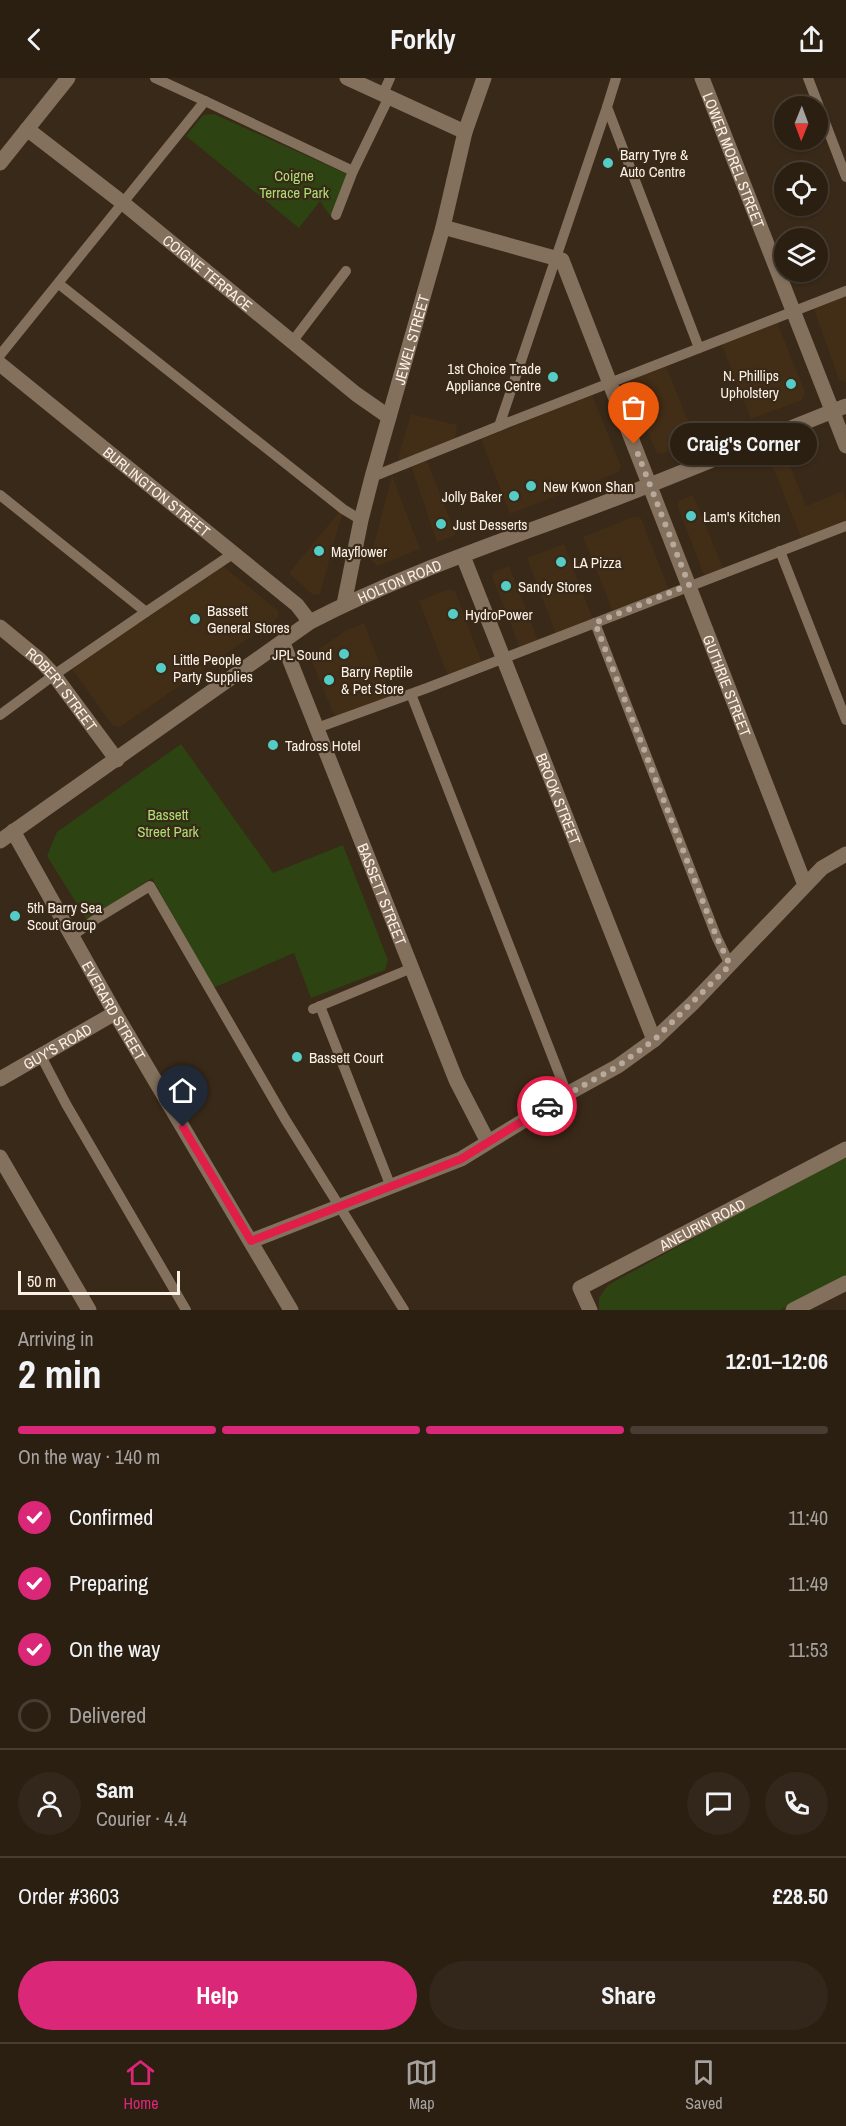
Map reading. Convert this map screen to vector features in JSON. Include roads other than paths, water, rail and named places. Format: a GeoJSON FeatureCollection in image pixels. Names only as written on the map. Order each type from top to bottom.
{"type":"FeatureCollection","features":[{"type":"Feature","properties":{"kind":"street"},"geometry":{"type":"LineString","coordinates":[[0,163],[68,78]]}},
{"type":"Feature","properties":{"kind":"street"},"geometry":{"type":"LineString","coordinates":[[347,78],[465,132]]}},
{"type":"Feature","properties":{"kind":"street","name":"JEWEL STREET"},"geometry":{"type":"LineString","coordinates":[[344,604],[372,477],[443,227],[465,132],[484,78]]}},
{"type":"Feature","properties":{"kind":"street","name":"LOWER MOREL STREET"},"geometry":{"type":"LineString","coordinates":[[702,78],[793,312],[839,409],[846,446]]}},
{"type":"Feature","properties":{"kind":"street","name":"COIGNE TERRACE"},"geometry":{"type":"LineString","coordinates":[[27,129],[123,203],[356,394],[389,417]]}},
{"type":"Feature","properties":{"kind":"street"},"geometry":{"type":"LineString","coordinates":[[443,227],[557,257]]}},
{"type":"Feature","properties":{"kind":"street","name":"GUTHRIE STREET"},"geometry":{"type":"LineString","coordinates":[[557,257],[562,260],[805,885]]}},
{"type":"Feature","properties":{"kind":"street","name":"BURLINGTON STREET"},"geometry":{"type":"LineString","coordinates":[[0,364],[297,605],[310,622]]}},
{"type":"Feature","properties":{"kind":"street","name":"HOLTON ROAD"},"geometry":{"type":"LineString","coordinates":[[0,841],[310,622],[344,604],[463,556],[650,486],[839,409]]}},
{"type":"Feature","properties":{"kind":"street","name":"BROOK STREET"},"geometry":{"type":"LineString","coordinates":[[463,556],[654,1040]]}},
{"type":"Feature","properties":{"kind":"street","name":"ROBERT STREET"},"geometry":{"type":"LineString","coordinates":[[0,627],[40,660],[54,675],[117,760]]}},
{"type":"Feature","properties":{"kind":"street","name":"BASSETT STREET"},"geometry":{"type":"LineString","coordinates":[[283,643],[456,1080],[488,1142]]}},
{"type":"Feature","properties":{"kind":"street","name":"EVERARD STREET"},"geometry":{"type":"LineString","coordinates":[[13,831],[115,1013],[291,1310]]}},
{"type":"Feature","properties":{"kind":"street"},"geometry":{"type":"LineString","coordinates":[[251,1241],[461,1159],[567,1094],[618,1066],[654,1040],[730,965],[822,868],[846,854]]}},
{"type":"Feature","properties":{"kind":"street","name":"GUY'S ROAD"},"geometry":{"type":"LineString","coordinates":[[0,1079],[115,1013]]}},
{"type":"Feature","properties":{"kind":"street","name":"ANEURIN ROAD"},"geometry":{"type":"LineString","coordinates":[[590,1310],[580,1288],[846,1149]]}},
{"type":"Feature","properties":{"kind":"street"},"geometry":{"type":"LineString","coordinates":[[0,1157],[89,1310]]}},
{"type":"Feature","properties":{"kind":"street"},"geometry":{"type":"LineString","coordinates":[[793,1310],[846,1283]]}},
{"type":"Feature","properties":{"kind":"lane"},"geometry":{"type":"LineString","coordinates":[[155,78],[353,171]]}},
{"type":"Feature","properties":{"kind":"lane"},"geometry":{"type":"LineString","coordinates":[[336,215],[386,96],[390,78]]}},
{"type":"Feature","properties":{"kind":"lane"},"geometry":{"type":"LineString","coordinates":[[499,426],[616,78]]}},
{"type":"Feature","properties":{"kind":"lane"},"geometry":{"type":"LineString","coordinates":[[808,78],[846,177]]}},
{"type":"Feature","properties":{"kind":"lane"},"geometry":{"type":"LineString","coordinates":[[0,355],[205,101]]}},
{"type":"Feature","properties":{"kind":"lane"},"geometry":{"type":"LineString","coordinates":[[607,107],[699,348]]}},
{"type":"Feature","properties":{"kind":"lane"},"geometry":{"type":"LineString","coordinates":[[292,342],[346,271]]}},
{"type":"Feature","properties":{"kind":"lane"},"geometry":{"type":"LineString","coordinates":[[59,284],[343,510],[361,520]]}},
{"type":"Feature","properties":{"kind":"lane"},"geometry":{"type":"LineString","coordinates":[[372,477],[846,291]]}},
{"type":"Feature","properties":{"kind":"lane"},"geometry":{"type":"LineString","coordinates":[[0,495],[146,612]]}},
{"type":"Feature","properties":{"kind":"lane"},"geometry":{"type":"LineString","coordinates":[[316,728],[411,694],[846,526]]}},
{"type":"Feature","properties":{"kind":"lane"},"geometry":{"type":"LineString","coordinates":[[780,551],[846,720]]}},
{"type":"Feature","properties":{"kind":"lane"},"geometry":{"type":"LineString","coordinates":[[0,715],[54,675],[234,553]]}},
{"type":"Feature","properties":{"kind":"lane"},"geometry":{"type":"LineString","coordinates":[[595,623],[717,938],[730,965]]}},
{"type":"Feature","properties":{"kind":"lane"},"geometry":{"type":"LineString","coordinates":[[411,694],[567,1094]]}},
{"type":"Feature","properties":{"kind":"lane"},"geometry":{"type":"LineString","coordinates":[[72,936],[150,886],[285,1119],[404,1310]]}},
{"type":"Feature","properties":{"kind":"lane"},"geometry":{"type":"LineString","coordinates":[[391,1187],[317,1007],[412,968]]}},
{"type":"Feature","properties":{"kind":"lane"},"geometry":{"type":"LineString","coordinates":[[41,1056],[66,1104],[186,1310]]}},
{"type":"Feature","properties":{"kind":"place","name":"Barry Tyre & Auto Centre"},"geometry":{"type":"Point","coordinates":[608,163]}},
{"type":"Feature","properties":{"kind":"place","name":"1st Choice Trade Appliance Centre"},"geometry":{"type":"Point","coordinates":[553,377]}},
{"type":"Feature","properties":{"kind":"place","name":"N. Phillips Upholstery"},"geometry":{"type":"Point","coordinates":[791,384]}},
{"type":"Feature","properties":{"kind":"place","name":"Craig's Corner"},"geometry":{"type":"Point","coordinates":[634,444]}},
{"type":"Feature","properties":{"kind":"place","name":"New Kwon Shan"},"geometry":{"type":"Point","coordinates":[531,486]}},
{"type":"Feature","properties":{"kind":"place","name":"Jolly Baker"},"geometry":{"type":"Point","coordinates":[514,496]}},
{"type":"Feature","properties":{"kind":"place","name":"Lam's Kitchen"},"geometry":{"type":"Point","coordinates":[691,516]}},
{"type":"Feature","properties":{"kind":"place","name":"Just Desserts"},"geometry":{"type":"Point","coordinates":[441,524]}},
{"type":"Feature","properties":{"kind":"place","name":"Mayflower"},"geometry":{"type":"Point","coordinates":[319,551]}},
{"type":"Feature","properties":{"kind":"place","name":"LA Pizza"},"geometry":{"type":"Point","coordinates":[561,562]}},
{"type":"Feature","properties":{"kind":"place","name":"Sandy Stores"},"geometry":{"type":"Point","coordinates":[506,586]}},
{"type":"Feature","properties":{"kind":"place","name":"HydroPower"},"geometry":{"type":"Point","coordinates":[453,614]}},
{"type":"Feature","properties":{"kind":"place","name":"Bassett General Stores"},"geometry":{"type":"Point","coordinates":[195,619]}},
{"type":"Feature","properties":{"kind":"place","name":"JPL Sound"},"geometry":{"type":"Point","coordinates":[344,654]}},
{"type":"Feature","properties":{"kind":"place","name":"Little People Party Supplies"},"geometry":{"type":"Point","coordinates":[161,668]}},
{"type":"Feature","properties":{"kind":"place","name":"Barry Reptile & Pet Store"},"geometry":{"type":"Point","coordinates":[329,680]}},
{"type":"Feature","properties":{"kind":"place","name":"Tadross Hotel"},"geometry":{"type":"Point","coordinates":[273,745]}},
{"type":"Feature","properties":{"kind":"place","name":"5th Barry Sea Scout Group"},"geometry":{"type":"Point","coordinates":[15,916]}},
{"type":"Feature","properties":{"kind":"place","name":"Bassett Court"},"geometry":{"type":"Point","coordinates":[297,1057]}},
{"type":"Feature","properties":{"kind":"park label","name":"Coigne Terrace Park"},"geometry":{"type":"Point","coordinates":[294,184]}},
{"type":"Feature","properties":{"kind":"park label","name":"Bassett Street Park"},"geometry":{"type":"Point","coordinates":[168,822]}}]}
